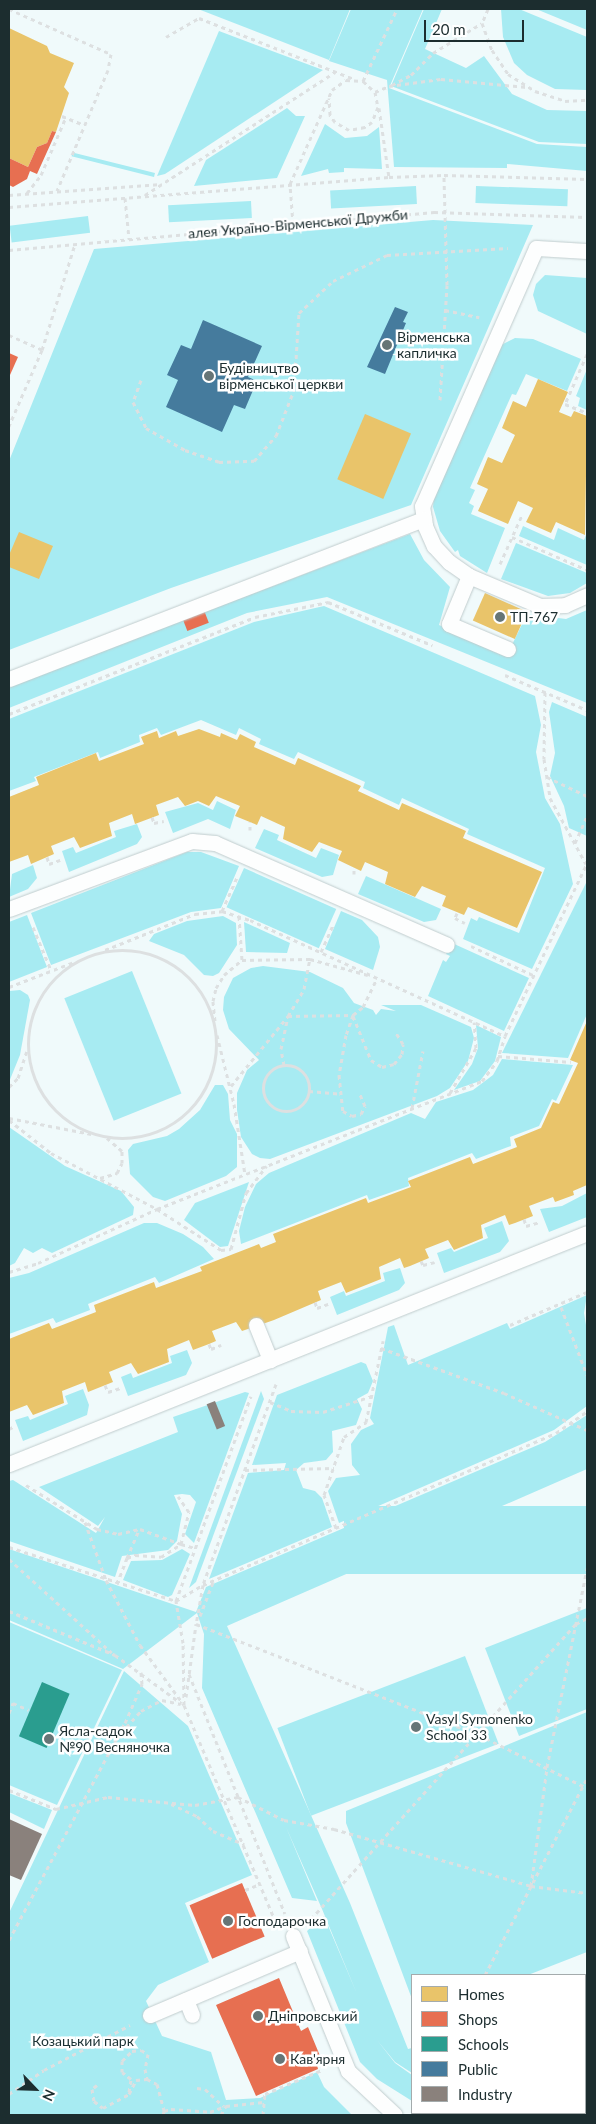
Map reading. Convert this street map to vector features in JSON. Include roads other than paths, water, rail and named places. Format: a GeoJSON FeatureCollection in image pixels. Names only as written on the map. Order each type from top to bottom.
{"type":"FeatureCollection","features":[{"type":"Feature","properties":{"kind":"lane"},"geometry":{"type":"LineString","coordinates":[[587,251],[536,248],[422,506],[424,519],[434,546],[449,562],[469,576],[540,606],[565,605],[587,595]]}},
{"type":"Feature","properties":{"kind":"lane"},"geometry":{"type":"LineString","coordinates":[[9,679],[424,519]]}},
{"type":"Feature","properties":{"kind":"lane"},"geometry":{"type":"LineString","coordinates":[[469,576],[449,624],[508,649]]}},
{"type":"Feature","properties":{"kind":"lane"},"geometry":{"type":"LineString","coordinates":[[16,906],[192,841],[215,843],[447,946]]}},
{"type":"Feature","properties":{"kind":"lane"},"geometry":{"type":"LineString","coordinates":[[9,1464],[587,1232]]}},
{"type":"Feature","properties":{"kind":"lane"},"geometry":{"type":"LineString","coordinates":[[256,1325],[270,1360]]}},
{"type":"Feature","properties":{"kind":"lane"},"geometry":{"type":"LineString","coordinates":[[292,1933],[348,2072],[395,2115]]}},
{"type":"Feature","properties":{"kind":"lane"},"geometry":{"type":"LineString","coordinates":[[150,2014],[300,1951]]}},
{"type":"Feature","properties":{"kind":"lane"},"geometry":{"type":"LineString","coordinates":[[186,2000],[192,2015]]}},
{"type":"Feature","properties":{"kind":"place","name":"Вірменська капличка"},"geometry":{"type":"Point","coordinates":[387,345]}},
{"type":"Feature","properties":{"kind":"place","name":"Будівництво вірменської церкви"},"geometry":{"type":"Point","coordinates":[209,376]}},
{"type":"Feature","properties":{"kind":"place","name":"ТП-767"},"geometry":{"type":"Point","coordinates":[500,617]}},
{"type":"Feature","properties":{"kind":"place","name":"Vasyl Symonenko School 33"},"geometry":{"type":"Point","coordinates":[416,1727]}},
{"type":"Feature","properties":{"kind":"place","name":"Ясла-садок №90 Весняночка"},"geometry":{"type":"Point","coordinates":[49,1739]}},
{"type":"Feature","properties":{"kind":"place","name":"Господарочка"},"geometry":{"type":"Point","coordinates":[228,1921]}},
{"type":"Feature","properties":{"kind":"place","name":"Дніпровський"},"geometry":{"type":"Point","coordinates":[258,2016]}},
{"type":"Feature","properties":{"kind":"place","name":"Кав'ярня"},"geometry":{"type":"Point","coordinates":[280,2059]}},
{"type":"Feature","properties":{"kind":"park label","name":"Козацький парк"},"geometry":{"type":"Point","coordinates":[83,2041]}}]}
